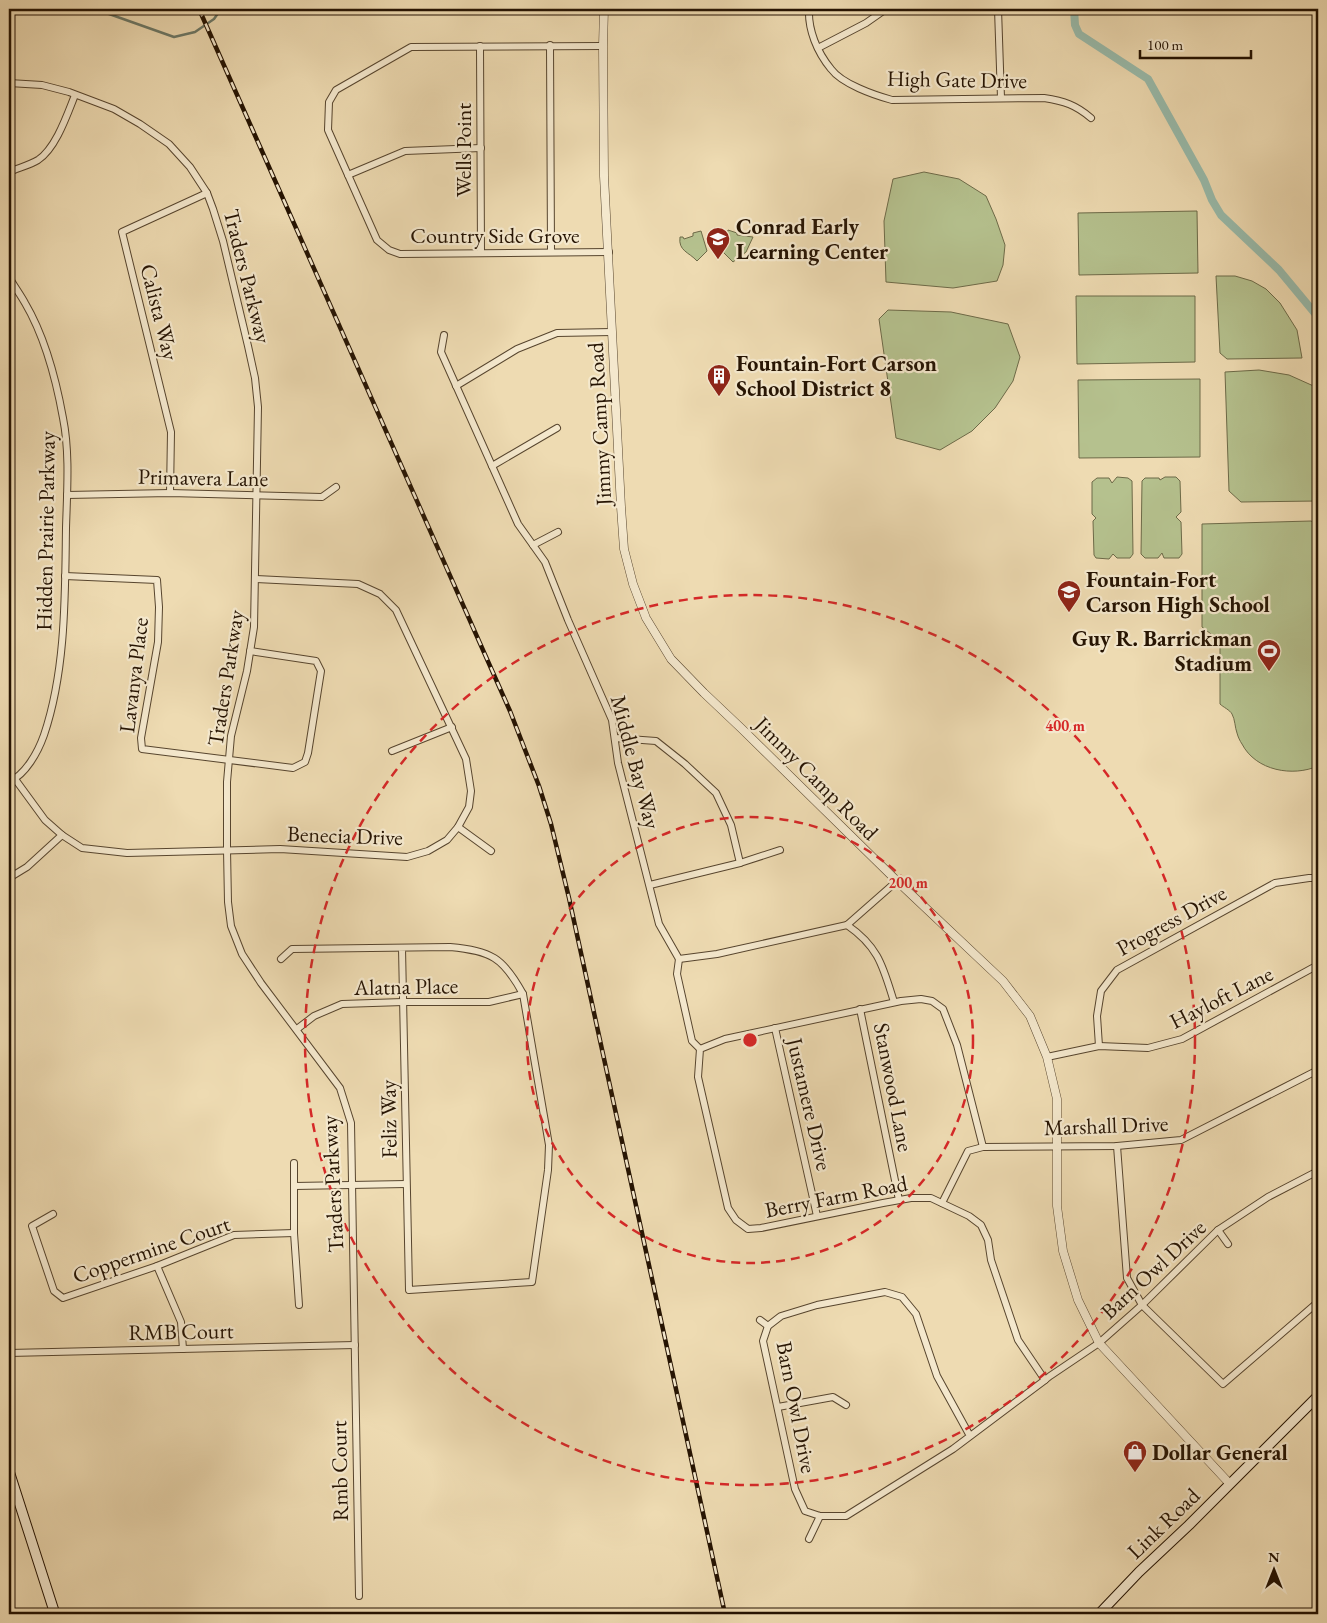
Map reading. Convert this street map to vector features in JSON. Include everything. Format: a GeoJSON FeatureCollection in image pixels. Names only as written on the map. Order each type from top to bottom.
{"type":"FeatureCollection","features":[{"type":"Feature","properties":{"kind":"main road","name":"Link Road"},"geometry":{"type":"LineString","coordinates":[[1099,1614],[1139,1572],[1189,1525],[1318,1396]]}},
{"type":"Feature","properties":{"kind":"main road"},"geometry":{"type":"LineString","coordinates":[[9,1471],[55,1614]]}},
{"type":"Feature","properties":{"kind":"street","name":"Jimmy Camp Road"},"geometry":{"type":"LineString","coordinates":[[604,9],[604,176],[621,507],[624,549],[633,584],[646,618],[671,659],[897,881],[1003,981],[1030,1016],[1048,1057],[1057,1100],[1057,1206],[1063,1251],[1078,1300],[1100,1343],[1229,1483]]}},
{"type":"Feature","properties":{"kind":"street","name":"High Gate Drive"},"geometry":{"type":"LineString","coordinates":[[809,9],[808,21],[818,48],[831,70],[849,83],[871,94],[892,100],[1044,98],[1064,101],[1081,109],[1092,118]]}},
{"type":"Feature","properties":{"kind":"street"},"geometry":{"type":"LineString","coordinates":[[818,48],[866,23],[886,9]]}},
{"type":"Feature","properties":{"kind":"street"},"geometry":{"type":"LineString","coordinates":[[998,9],[1001,98]]}},
{"type":"Feature","properties":{"kind":"street"},"geometry":{"type":"LineString","coordinates":[[550,45],[551,252]]}},
{"type":"Feature","properties":{"kind":"street","name":"Wells Point"},"geometry":{"type":"LineString","coordinates":[[480,46],[481,253]]}},
{"type":"Feature","properties":{"kind":"street","name":"Country Side Grove"},"geometry":{"type":"LineString","coordinates":[[603,46],[411,47],[336,90],[328,102],[328,130],[377,240],[389,250],[400,254],[609,252]]}},
{"type":"Feature","properties":{"kind":"street","name":"Traders Parkway"},"geometry":{"type":"LineString","coordinates":[[9,83],[42,85],[114,109],[169,144],[190,167],[207,193],[223,241],[255,378],[258,407],[254,627],[247,671],[231,736],[227,782],[228,902],[231,926],[242,954],[261,984],[340,1088],[351,1123],[355,1345]]}},
{"type":"Feature","properties":{"kind":"street"},"geometry":{"type":"LineString","coordinates":[[9,172],[38,160],[49,150],[64,121],[74,95]]}},
{"type":"Feature","properties":{"kind":"street"},"geometry":{"type":"LineString","coordinates":[[348,175],[405,151],[481,148]]}},
{"type":"Feature","properties":{"kind":"street","name":"Calista Way"},"geometry":{"type":"LineString","coordinates":[[170,494],[171,432],[122,232],[207,193]]}},
{"type":"Feature","properties":{"kind":"street","name":"Hidden Prairie Parkway"},"geometry":{"type":"LineString","coordinates":[[9,277],[26,304],[48,356],[64,419],[67,454],[65,576],[56,686],[45,733],[38,751],[12,781]]}},
{"type":"Feature","properties":{"kind":"street"},"geometry":{"type":"LineString","coordinates":[[456,386],[517,348],[557,333],[612,332]]}},
{"type":"Feature","properties":{"kind":"street","name":"Middle Bay Way"},"geometry":{"type":"LineString","coordinates":[[444,336],[441,352],[518,524],[545,562],[612,720],[618,763],[660,924],[679,959]]}},
{"type":"Feature","properties":{"kind":"street"},"geometry":{"type":"LineString","coordinates":[[492,466],[557,428]]}},
{"type":"Feature","properties":{"kind":"street","name":"Primavera Lane"},"geometry":{"type":"LineString","coordinates":[[67,495],[322,496],[336,487]]}},
{"type":"Feature","properties":{"kind":"street"},"geometry":{"type":"LineString","coordinates":[[533,545],[558,532]]}},
{"type":"Feature","properties":{"kind":"street","name":"Lavanya Place"},"geometry":{"type":"LineString","coordinates":[[65,576],[157,580],[159,608],[158,642],[141,738],[142,749],[229,761]]}},
{"type":"Feature","properties":{"kind":"street","name":"Benecia Drive"},"geometry":{"type":"LineString","coordinates":[[12,781],[45,820],[62,835],[82,848],[126,852],[280,849],[407,857],[428,851],[448,840],[469,807],[472,791],[466,759],[396,610],[380,594],[358,584],[256,579]]}},
{"type":"Feature","properties":{"kind":"street"},"geometry":{"type":"LineString","coordinates":[[229,761],[293,768],[305,762],[308,753],[321,671],[316,661],[250,651]]}},
{"type":"Feature","properties":{"kind":"street"},"geometry":{"type":"LineString","coordinates":[[392,751],[452,727]]}},
{"type":"Feature","properties":{"kind":"street"},"geometry":{"type":"LineString","coordinates":[[615,738],[656,741],[685,764],[716,793],[731,825],[740,863]]}},
{"type":"Feature","properties":{"kind":"street"},"geometry":{"type":"LineString","coordinates":[[458,827],[491,851]]}},
{"type":"Feature","properties":{"kind":"street"},"geometry":{"type":"LineString","coordinates":[[9,878],[28,867],[62,835]]}},
{"type":"Feature","properties":{"kind":"street"},"geometry":{"type":"LineString","coordinates":[[650,885],[740,863],[780,850]]}},
{"type":"Feature","properties":{"kind":"street","name":"Progress Drive"},"geometry":{"type":"LineString","coordinates":[[1099,1046],[1097,1016],[1101,991],[1117,970],[1275,883],[1318,878]]}},
{"type":"Feature","properties":{"kind":"street"},"geometry":{"type":"LineString","coordinates":[[897,881],[847,925],[717,954],[679,959],[677,974],[692,1041],[700,1049],[725,1039],[894,1002],[921,999],[932,1001],[944,1009],[957,1045],[982,1147],[968,1151],[942,1203]]}},
{"type":"Feature","properties":{"kind":"street"},"geometry":{"type":"LineString","coordinates":[[847,925],[861,935],[881,961],[894,1002]]}},
{"type":"Feature","properties":{"kind":"street"},"geometry":{"type":"LineString","coordinates":[[281,959],[292,949],[450,947],[476,950],[497,959],[513,976],[522,994]]}},
{"type":"Feature","properties":{"kind":"street","name":"Feliz Way"},"geometry":{"type":"LineString","coordinates":[[402,948],[409,1290],[532,1282],[548,1170],[549,1145],[522,994]]}},
{"type":"Feature","properties":{"kind":"street","name":"Hayloft Lane"},"geometry":{"type":"LineString","coordinates":[[1048,1057],[1099,1046],[1148,1048],[1182,1040],[1318,966]]}},
{"type":"Feature","properties":{"kind":"street","name":"Alatna Place"},"geometry":{"type":"LineString","coordinates":[[297,1029],[314,1016],[342,1004],[489,1002],[522,994]]}},
{"type":"Feature","properties":{"kind":"street","name":"Stanwood Lane"},"geometry":{"type":"LineString","coordinates":[[860,1009],[899,1200]]}},
{"type":"Feature","properties":{"kind":"street","name":"Justamere Drive"},"geometry":{"type":"LineString","coordinates":[[776,1028],[818,1216]]}},
{"type":"Feature","properties":{"kind":"street","name":"Berry Farm Road"},"geometry":{"type":"LineString","coordinates":[[700,1049],[698,1077],[728,1208],[736,1220],[748,1229],[761,1228],[899,1200],[931,1198],[969,1216],[981,1225],[988,1240],[991,1260],[1018,1340],[1045,1380]]}},
{"type":"Feature","properties":{"kind":"street","name":"Marshall Drive"},"geometry":{"type":"LineString","coordinates":[[982,1147],[1117,1146],[1180,1140],[1318,1070]]}},
{"type":"Feature","properties":{"kind":"street"},"geometry":{"type":"LineString","coordinates":[[1117,1146],[1127,1278],[1142,1305],[1224,1384],[1318,1302]]}},
{"type":"Feature","properties":{"kind":"street"},"geometry":{"type":"LineString","coordinates":[[294,1163],[294,1233],[299,1305]]}},
{"type":"Feature","properties":{"kind":"street","name":"Barn Owl Drive"},"geometry":{"type":"LineString","coordinates":[[970,1436],[937,1376],[916,1314],[902,1297],[884,1292],[817,1305],[781,1316],[768,1326],[763,1341],[795,1489],[805,1512],[820,1516],[846,1516],[953,1449],[1045,1380],[1100,1343],[1142,1305],[1218,1230],[1268,1197],[1318,1171]]}},
{"type":"Feature","properties":{"kind":"street"},"geometry":{"type":"LineString","coordinates":[[295,1186],[406,1184]]}},
{"type":"Feature","properties":{"kind":"street","name":"Coppermine Court"},"geometry":{"type":"LineString","coordinates":[[53,1214],[32,1226],[54,1291],[63,1298],[157,1266],[234,1235],[294,1233]]}},
{"type":"Feature","properties":{"kind":"street"},"geometry":{"type":"LineString","coordinates":[[1218,1230],[1228,1244]]}},
{"type":"Feature","properties":{"kind":"street"},"geometry":{"type":"LineString","coordinates":[[157,1266],[182,1322],[184,1349]]}},
{"type":"Feature","properties":{"kind":"street"},"geometry":{"type":"LineString","coordinates":[[760,1320],[768,1326]]}},
{"type":"Feature","properties":{"kind":"street","name":"RMB Court"},"geometry":{"type":"LineString","coordinates":[[9,1353],[355,1345]]}},
{"type":"Feature","properties":{"kind":"street","name":"Rmb Court"},"geometry":{"type":"LineString","coordinates":[[355,1345],[359,1596]]}},
{"type":"Feature","properties":{"kind":"street"},"geometry":{"type":"LineString","coordinates":[[778,1407],[833,1397],[846,1405]]}},
{"type":"Feature","properties":{"kind":"street"},"geometry":{"type":"LineString","coordinates":[[809,1539],[820,1516]]}},
{"type":"Feature","properties":{"kind":"green space"},"geometry":{"type":"Polygon","coordinates":[[[924,172],[959,179],[986,196],[1005,245],[1003,265],[997,281],[953,288],[886,282],[884,221],[893,179],[924,172]]]}},
{"type":"Feature","properties":{"kind":"green space"},"geometry":{"type":"Polygon","coordinates":[[[1197,211],[1198,273],[1079,275],[1078,213],[1197,211]]]}},
{"type":"Feature","properties":{"kind":"green space"},"geometry":{"type":"Polygon","coordinates":[[[728,230],[737,233],[737,235],[753,237],[746,252],[733,262],[723,252],[728,230]]]}},
{"type":"Feature","properties":{"kind":"green space"},"geometry":{"type":"Polygon","coordinates":[[[701,231],[707,251],[697,261],[682,248],[680,237],[684,239],[693,236],[693,233],[701,231]]]}},
{"type":"Feature","properties":{"kind":"green space"},"geometry":{"type":"Polygon","coordinates":[[[1216,276],[1235,276],[1252,281],[1266,289],[1280,303],[1297,330],[1302,358],[1227,359],[1220,353],[1216,276]]]}},
{"type":"Feature","properties":{"kind":"green space"},"geometry":{"type":"Polygon","coordinates":[[[1076,296],[1195,296],[1195,362],[1077,364],[1076,296]]]}},
{"type":"Feature","properties":{"kind":"green space"},"geometry":{"type":"Polygon","coordinates":[[[888,310],[951,312],[1008,324],[1020,357],[1013,381],[995,408],[972,431],[940,450],[896,438],[879,319],[888,310]]]}},
{"type":"Feature","properties":{"kind":"green space"},"geometry":{"type":"Polygon","coordinates":[[[1259,370],[1289,375],[1318,388],[1318,501],[1241,502],[1229,491],[1225,372],[1259,370]]]}},
{"type":"Feature","properties":{"kind":"green space"},"geometry":{"type":"Polygon","coordinates":[[[1200,379],[1200,457],[1079,458],[1078,380],[1200,379]]]}},
{"type":"Feature","properties":{"kind":"green space"},"geometry":{"type":"Polygon","coordinates":[[[1117,477],[1128,478],[1132,481],[1133,554],[1130,558],[1117,558],[1113,554],[1109,559],[1096,558],[1094,555],[1093,521],[1096,518],[1092,514],[1092,482],[1097,478],[1109,478],[1112,483],[1117,477]]]}},
{"type":"Feature","properties":{"kind":"green space"},"geometry":{"type":"Polygon","coordinates":[[[1165,477],[1176,477],[1180,481],[1181,512],[1176,517],[1181,522],[1182,554],[1179,558],[1164,558],[1162,553],[1158,558],[1145,558],[1141,554],[1142,481],[1145,478],[1159,478],[1160,480],[1165,477]]]}},
{"type":"Feature","properties":{"kind":"green space","name":"Guy R. Barrickman Stadium"},"geometry":{"type":"Polygon","coordinates":[[[1311,521],[1318,524],[1318,766],[1298,771],[1287,771],[1266,766],[1248,753],[1238,737],[1232,714],[1220,704],[1220,641],[1202,627],[1202,524],[1311,521]]]}},
{"type":"Feature","properties":{"kind":"waterway"},"geometry":{"type":"LineString","coordinates":[[95,9],[174,37],[195,32],[214,19],[221,9]]}},
{"type":"Feature","properties":{"kind":"waterway"},"geometry":{"type":"LineString","coordinates":[[1074,9],[1075,25],[1079,34],[1148,79],[1204,180],[1212,200],[1221,215],[1279,270],[1318,317]]}},
{"type":"Feature","properties":{"kind":"railway"},"geometry":{"type":"LineString","coordinates":[[199,9],[510,711],[539,786],[551,824],[569,898],[725,1614]]}},
{"type":"Feature","properties":{"kind":"place","name":"Conrad Early Learning Center"},"geometry":{"type":"Point","coordinates":[718,260]}},
{"type":"Feature","properties":{"kind":"place","name":"Fountain-Fort Carson School District 8"},"geometry":{"type":"Point","coordinates":[719,397]}},
{"type":"Feature","properties":{"kind":"place","name":"Fountain-Fort Carson High School"},"geometry":{"type":"Point","coordinates":[1069,613]}},
{"type":"Feature","properties":{"kind":"place","name":"Guy R. Barrickman Stadium"},"geometry":{"type":"Point","coordinates":[1269,672]}},
{"type":"Feature","properties":{"kind":"place","name":"Dollar General"},"geometry":{"type":"Point","coordinates":[1135,1473]}}]}
